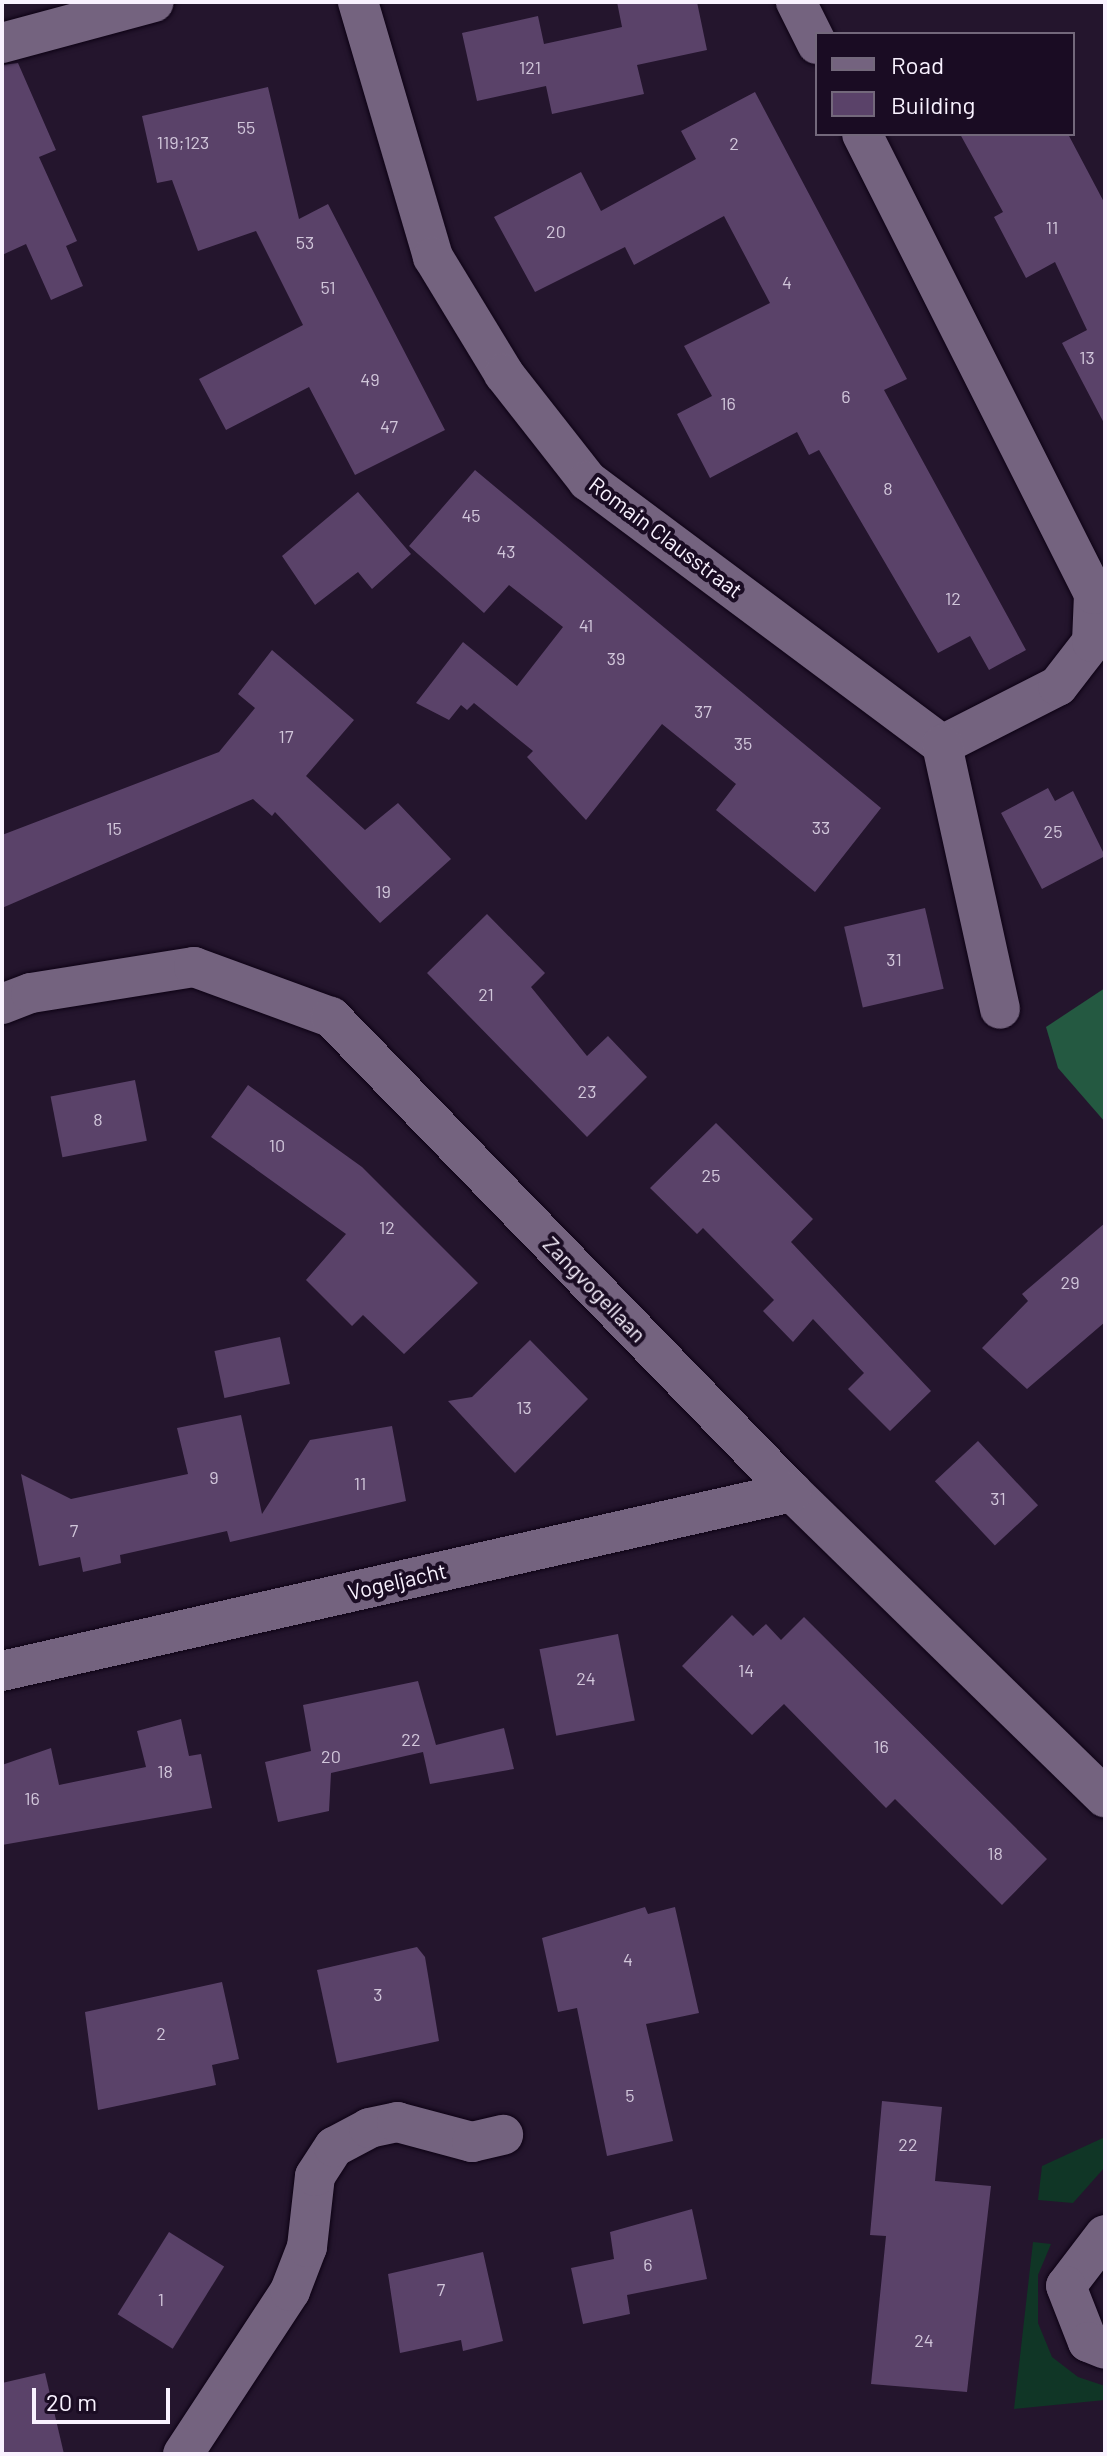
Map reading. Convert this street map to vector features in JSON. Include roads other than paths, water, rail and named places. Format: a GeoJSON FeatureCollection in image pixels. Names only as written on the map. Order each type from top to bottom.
{"type":"FeatureCollection","features":[{"type":"Feature","properties":{"kind":"street"},"geometry":{"type":"LineString","coordinates":[[2,43],[154,2]]}},
{"type":"Feature","properties":{"kind":"street","name":"Romain Clausstraat"},"geometry":{"type":"LineString","coordinates":[[358,2],[433,257],[504,374],[588,481],[942,745]]}},
{"type":"Feature","properties":{"kind":"street"},"geometry":{"type":"LineString","coordinates":[[796,2],[815,40]]}},
{"type":"Feature","properties":{"kind":"street"},"geometry":{"type":"LineString","coordinates":[[863,136],[1094,594],[1092,642],[1058,686],[942,745],[1000,1009]]}},
{"type":"Feature","properties":{"kind":"street","name":"Zangvogellaan"},"geometry":{"type":"LineString","coordinates":[[2,1004],[31,993],[194,967],[331,1017],[792,1492],[1105,1797]]}},
{"type":"Feature","properties":{"kind":"street","name":"Vogeljacht"},"geometry":{"type":"LineString","coordinates":[[2,1671],[792,1492]]}},
{"type":"Feature","properties":{"kind":"street"},"geometry":{"type":"LineString","coordinates":[[183,2454],[290,2291],[307,2247],[315,2176],[334,2147],[369,2128],[397,2122],[472,2142],[503,2135]]}},
{"type":"Feature","properties":{"kind":"street"},"geometry":{"type":"LineString","coordinates":[[1105,2235],[1066,2286],[1088,2342],[1105,2349]]}}]}
